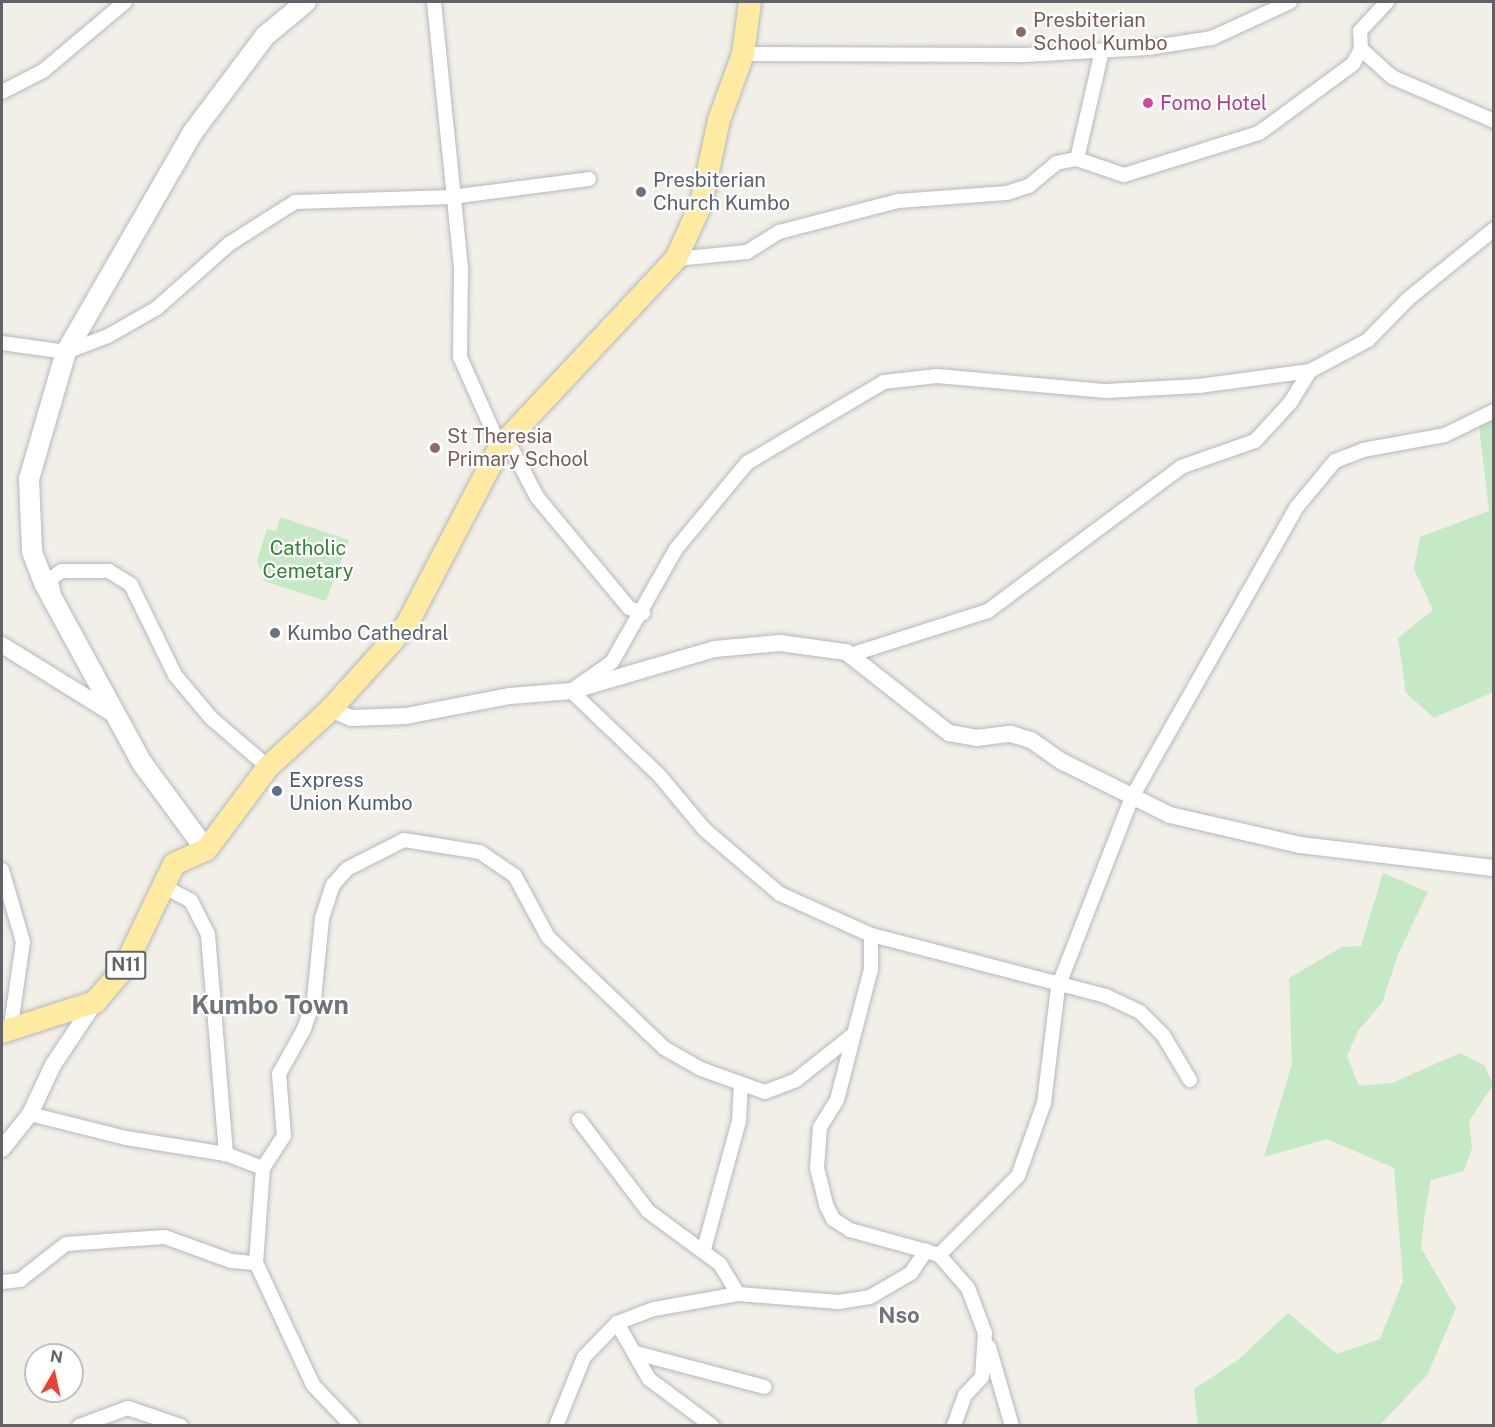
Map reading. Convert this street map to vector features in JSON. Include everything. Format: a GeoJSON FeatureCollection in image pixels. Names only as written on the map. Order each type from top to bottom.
{"type":"FeatureCollection","features":[{"type":"Feature","properties":{"kind":"highway","name":"N11"},"geometry":{"type":"LineString","coordinates":[[6,1032],[95,1002],[124,969],[174,864],[206,850],[268,767],[331,709],[406,626],[504,444],[676,259],[701,204],[719,120],[743,54],[750,2]]}},
{"type":"Feature","properties":{"kind":"main road"},"geometry":{"type":"LineString","coordinates":[[206,850],[166,803],[115,716],[58,610],[32,551],[26,510],[36,439],[66,352],[193,132],[265,36],[306,2]]}},
{"type":"Feature","properties":{"kind":"street"},"geometry":{"type":"LineString","coordinates":[[2,92],[43,71],[125,2]]}},
{"type":"Feature","properties":{"kind":"street"},"geometry":{"type":"LineString","coordinates":[[434,2],[451,197],[461,270],[460,357],[504,444],[537,497],[629,608],[643,613]]}},
{"type":"Feature","properties":{"kind":"street"},"geometry":{"type":"LineString","coordinates":[[743,54],[1102,51],[1212,38],[1290,2]]}},
{"type":"Feature","properties":{"kind":"street"},"geometry":{"type":"LineString","coordinates":[[676,259],[747,252],[779,232],[898,201],[1007,193],[1029,186],[1056,163],[1077,159],[1124,175],[1259,133],[1336,79],[1361,49],[1360,31],[1387,2]]}},
{"type":"Feature","properties":{"kind":"street"},"geometry":{"type":"LineString","coordinates":[[1361,49],[1392,77],[1494,121]]}},
{"type":"Feature","properties":{"kind":"street"},"geometry":{"type":"LineString","coordinates":[[1077,159],[1102,51]]}},
{"type":"Feature","properties":{"kind":"street"},"geometry":{"type":"LineString","coordinates":[[2,343],[66,352],[157,308],[229,244],[295,202],[451,197],[589,179]]}},
{"type":"Feature","properties":{"kind":"street"},"geometry":{"type":"LineString","coordinates":[[571,691],[612,662],[643,613],[676,549],[747,463],[884,382],[937,376],[1106,391],[1199,386],[1310,371],[1368,340],[1408,299],[1494,229]]}},
{"type":"Feature","properties":{"kind":"street"},"geometry":{"type":"LineString","coordinates":[[331,709],[351,718],[406,716],[510,696],[571,691],[746,644],[780,643],[850,655],[988,611],[1181,467],[1255,441],[1290,403],[1310,371]]}},
{"type":"Feature","properties":{"kind":"street"},"geometry":{"type":"LineString","coordinates":[[556,1425],[584,1357],[617,1323],[654,1309],[738,1294],[839,1302],[870,1297],[911,1273],[1018,1176],[1044,1103],[1058,987],[1131,797],[1265,557],[1318,476],[1363,450],[1445,435],[1494,411]]}},
{"type":"Feature","properties":{"kind":"street"},"geometry":{"type":"LineString","coordinates":[[58,610],[50,579],[62,571],[109,571],[131,585],[175,675],[212,718],[268,767]]}},
{"type":"Feature","properties":{"kind":"street"},"geometry":{"type":"LineString","coordinates":[[2,645],[115,716]]}},
{"type":"Feature","properties":{"kind":"street"},"geometry":{"type":"LineString","coordinates":[[850,655],[949,733],[976,738],[1011,734],[1031,740],[1131,797],[1170,815],[1300,844],[1494,868]]}},
{"type":"Feature","properties":{"kind":"street"},"geometry":{"type":"LineString","coordinates":[[571,691],[735,859],[780,894],[871,934],[1058,987],[1106,996],[1140,1012],[1163,1035],[1190,1080]]}},
{"type":"Feature","properties":{"kind":"street"},"geometry":{"type":"LineString","coordinates":[[352,1425],[313,1385],[256,1263],[263,1168],[284,1136],[279,1074],[314,1000],[316,949],[333,885],[347,869],[404,840],[480,852],[515,876],[548,937],[596,987],[664,1048],[741,1084],[765,1092],[795,1080],[854,1034]]}},
{"type":"Feature","properties":{"kind":"street"},"geometry":{"type":"LineString","coordinates":[[2,870],[23,942],[6,1032]]}},
{"type":"Feature","properties":{"kind":"street"},"geometry":{"type":"LineString","coordinates":[[163,886],[191,902],[208,935],[226,1154]]}},
{"type":"Feature","properties":{"kind":"street"},"geometry":{"type":"LineString","coordinates":[[871,934],[871,969],[837,1100],[820,1127],[817,1168],[824,1198],[833,1219],[850,1230],[933,1253],[968,1288],[985,1334],[1012,1425]]}},
{"type":"Feature","properties":{"kind":"street"},"geometry":{"type":"LineString","coordinates":[[2,1149],[30,1114],[53,1065],[95,1002]]}},
{"type":"Feature","properties":{"kind":"street"},"geometry":{"type":"LineString","coordinates":[[704,1250],[739,1120],[741,1084]]}},
{"type":"Feature","properties":{"kind":"street"},"geometry":{"type":"LineString","coordinates":[[30,1114],[126,1138],[226,1154],[263,1168]]}},
{"type":"Feature","properties":{"kind":"street"},"geometry":{"type":"LineString","coordinates":[[579,1120],[648,1211],[704,1250],[738,1294]]}},
{"type":"Feature","properties":{"kind":"street"},"geometry":{"type":"LineString","coordinates":[[2,1281],[20,1280],[66,1244],[105,1241],[165,1237],[231,1261],[256,1263]]}},
{"type":"Feature","properties":{"kind":"street"},"geometry":{"type":"LineString","coordinates":[[617,1323],[649,1379],[712,1425]]}},
{"type":"Feature","properties":{"kind":"street"},"geometry":{"type":"LineString","coordinates":[[954,1425],[965,1395],[982,1377],[985,1334]]}},
{"type":"Feature","properties":{"kind":"street"},"geometry":{"type":"LineString","coordinates":[[636,1353],[765,1387]]}},
{"type":"Feature","properties":{"kind":"street"},"geometry":{"type":"LineString","coordinates":[[79,1425],[128,1408],[181,1425]]}},
{"type":"Feature","properties":{"kind":"green space"},"geometry":{"type":"Polygon","coordinates":[[[1493,419],[1493,692],[1434,718],[1406,693],[1398,638],[1433,610],[1414,569],[1420,537],[1489,511],[1479,426],[1493,419]]]}},
{"type":"Feature","properties":{"kind":"green space","name":"Catholic Cemetary"},"geometry":{"type":"Polygon","coordinates":[[[280,517],[349,540],[326,601],[264,581],[257,560],[267,529],[276,531],[280,517]]]}},
{"type":"Feature","properties":{"kind":"green space"},"geometry":{"type":"Polygon","coordinates":[[[1383,873],[1428,892],[1399,952],[1382,1003],[1358,1031],[1347,1056],[1359,1086],[1392,1083],[1460,1053],[1485,1066],[1493,1085],[1469,1121],[1472,1148],[1464,1171],[1431,1180],[1425,1212],[1421,1248],[1456,1308],[1428,1374],[1380,1425],[1198,1425],[1194,1389],[1238,1360],[1288,1313],[1337,1354],[1380,1339],[1403,1281],[1394,1168],[1327,1139],[1264,1157],[1292,1064],[1289,978],[1342,947],[1361,946],[1383,873]]]}},
{"type":"Feature","properties":{"kind":"place","name":"Presbiterian School Kumbo"},"geometry":{"type":"Point","coordinates":[1021,32]}},
{"type":"Feature","properties":{"kind":"place","name":"Fomo Hotel"},"geometry":{"type":"Point","coordinates":[1148,103]}},
{"type":"Feature","properties":{"kind":"place","name":"Presbiterian Church Kumbo"},"geometry":{"type":"Point","coordinates":[641,192]}},
{"type":"Feature","properties":{"kind":"place","name":"St Theresia Primary School"},"geometry":{"type":"Point","coordinates":[435,448]}},
{"type":"Feature","properties":{"kind":"place","name":"Kumbo Cathedral"},"geometry":{"type":"Point","coordinates":[275,633]}},
{"type":"Feature","properties":{"kind":"place","name":"Express Union Kumbo"},"geometry":{"type":"Point","coordinates":[277,791]}},
{"type":"Feature","properties":{"kind":"district","name":"Kumbo Town"},"geometry":{"type":"Point","coordinates":[270,1005]}},
{"type":"Feature","properties":{"kind":"district","name":"Nso"},"geometry":{"type":"Point","coordinates":[899,1316]}}]}
